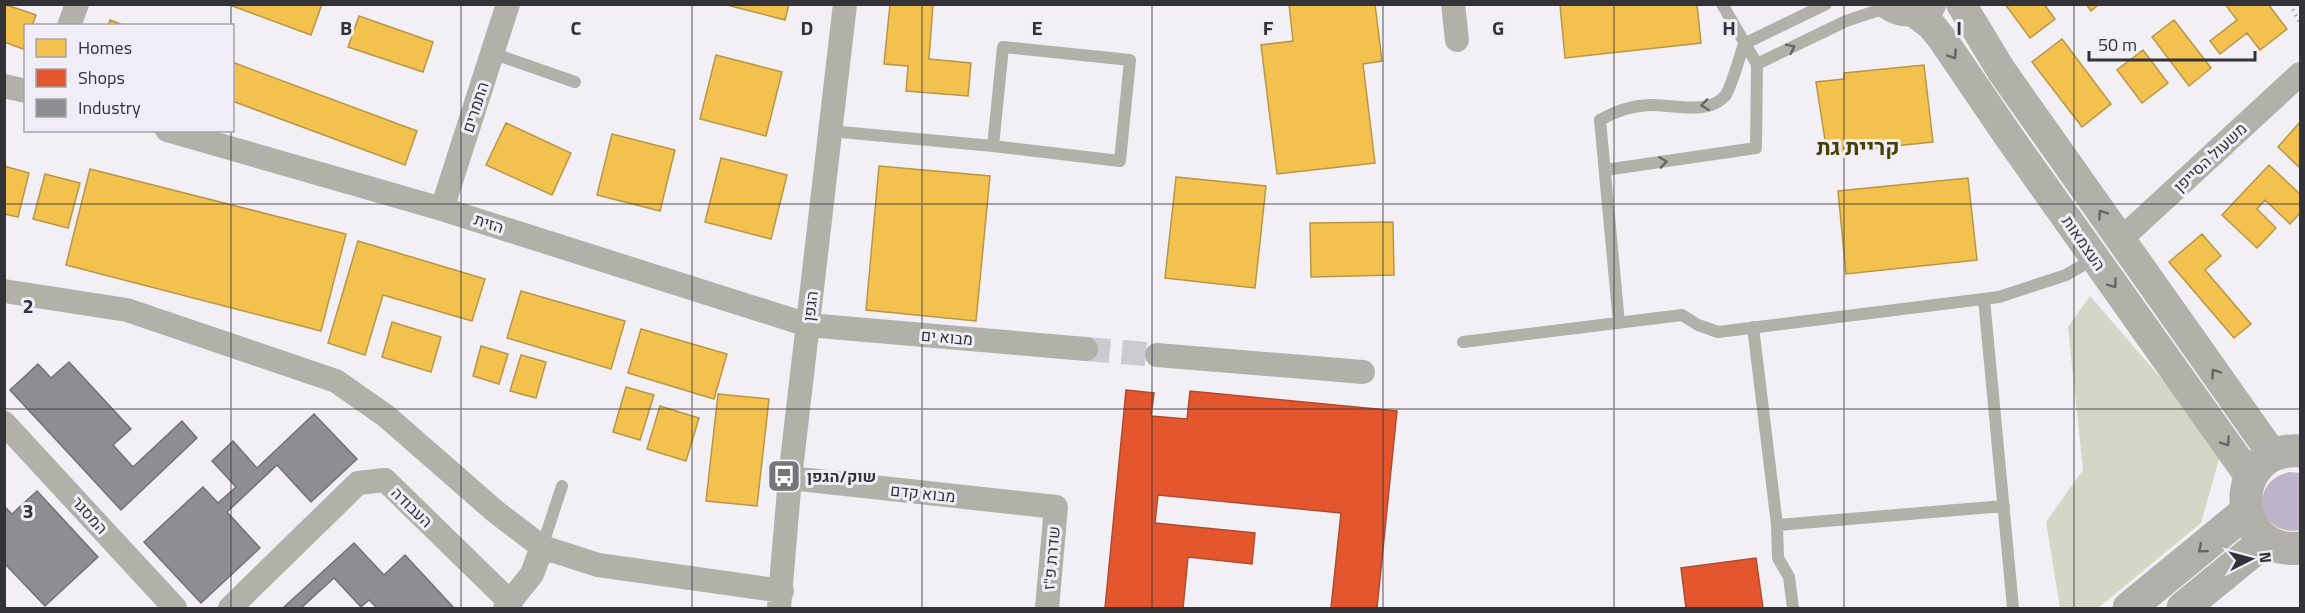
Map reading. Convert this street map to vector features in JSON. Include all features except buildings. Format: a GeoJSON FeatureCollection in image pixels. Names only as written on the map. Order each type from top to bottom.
{"type":"FeatureCollection","features":[{"type":"Feature","properties":{"kind":"main road"},"geometry":{"type":"LineString","coordinates":[[2287,453],[2264,461],[2250,477],[2245,500],[2247,512],[2257,532],[2266,540],[2279,547],[2301,548]]}},
{"type":"Feature","properties":{"kind":"main road"},"geometry":{"type":"LineString","coordinates":[[2129,609],[2247,512]]}},
{"type":"Feature","properties":{"kind":"main road"},"geometry":{"type":"LineString","coordinates":[[2183,609],[2266,540]]}},
{"type":"Feature","properties":{"kind":"street"},"geometry":{"type":"LineString","coordinates":[[70,24],[77,4]]}},
{"type":"Feature","properties":{"kind":"street","name":"התמרים"},"geometry":{"type":"LineString","coordinates":[[442,209],[508,4]]}},
{"type":"Feature","properties":{"kind":"street","name":"הגפן"},"geometry":{"type":"LineString","coordinates":[[781,600],[790,478],[845,4]]}},
{"type":"Feature","properties":{"kind":"street"},"geometry":{"type":"LineString","coordinates":[[1453,4],[1456,40]]}},
{"type":"Feature","properties":{"kind":"street","name":"העצמאות"},"geometry":{"type":"LineString","coordinates":[[1961,4],[2001,70],[2120,240],[2287,453]]}},
{"type":"Feature","properties":{"kind":"street","name":"העצמאות"},"geometry":{"type":"LineString","coordinates":[[1906,7],[1931,25],[1943,40],[2250,477]]}},
{"type":"Feature","properties":{"kind":"street","name":"משעול הסייפן"},"geometry":{"type":"LineString","coordinates":[[2120,240],[2301,74]]}},
{"type":"Feature","properties":{"kind":"street"},"geometry":{"type":"LineString","coordinates":[[4,86],[24,91]]}},
{"type":"Feature","properties":{"kind":"street","name":"הזית"},"geometry":{"type":"LineString","coordinates":[[174,132],[442,209],[808,325]]}},
{"type":"Feature","properties":{"kind":"street"},"geometry":{"type":"LineString","coordinates":[[4,291],[127,310],[336,381],[386,416],[496,512],[542,547],[598,565],[781,600]]}},
{"type":"Feature","properties":{"kind":"street","name":"מבוא ים"},"geometry":{"type":"LineString","coordinates":[[808,325],[1086,349]]}},
{"type":"Feature","properties":{"kind":"street"},"geometry":{"type":"LineString","coordinates":[[1157,355],[1364,372]]}},
{"type":"Feature","properties":{"kind":"street","name":"המסגר"},"geometry":{"type":"LineString","coordinates":[[4,423],[176,609]]}},
{"type":"Feature","properties":{"kind":"street","name":"מבוא קדם"},"geometry":{"type":"LineString","coordinates":[[790,478],[1056,507]]}},
{"type":"Feature","properties":{"kind":"street","name":"העבודה"},"geometry":{"type":"LineString","coordinates":[[230,609],[358,483],[385,480],[508,606]]}},
{"type":"Feature","properties":{"kind":"street","name":"שדרת פ\"ז"},"geometry":{"type":"LineString","coordinates":[[1047,609],[1056,507]]}},
{"type":"Feature","properties":{"kind":"street"},"geometry":{"type":"LineString","coordinates":[[508,606],[532,574],[542,547]]}},
{"type":"Feature","properties":{"kind":"lane"},"geometry":{"type":"LineString","coordinates":[[1605,170],[1756,148],[1757,64],[1722,4]]}},
{"type":"Feature","properties":{"kind":"lane"},"geometry":{"type":"LineString","coordinates":[[1619,323],[1600,120],[1616,110],[1649,105],[1691,107],[1714,105],[1726,95],[1744,44],[1826,4]]}},
{"type":"Feature","properties":{"kind":"lane"},"geometry":{"type":"LineString","coordinates":[[1757,64],[1846,21],[1906,7]]}},
{"type":"Feature","properties":{"kind":"lane"},"geometry":{"type":"LineString","coordinates":[[830,131],[993,146],[1120,161],[1130,60],[1004,47],[993,146]]}},
{"type":"Feature","properties":{"kind":"lane"},"geometry":{"type":"LineString","coordinates":[[492,53],[575,82]]}},
{"type":"Feature","properties":{"kind":"lane"},"geometry":{"type":"LineString","coordinates":[[1463,342],[1682,315],[1698,325],[1718,332],[2000,297],[2066,275],[2095,258]]}},
{"type":"Feature","properties":{"kind":"lane"},"geometry":{"type":"LineString","coordinates":[[1984,299],[2013,609]]}},
{"type":"Feature","properties":{"kind":"lane"},"geometry":{"type":"LineString","coordinates":[[1753,327],[1777,525],[1778,558],[1789,577],[1793,609]]}},
{"type":"Feature","properties":{"kind":"lane"},"geometry":{"type":"LineString","coordinates":[[542,547],[562,486]]}},
{"type":"Feature","properties":{"kind":"lane"},"geometry":{"type":"LineString","coordinates":[[1777,525],[2004,506]]}},
{"type":"Feature","properties":{"kind":"path"},"geometry":{"type":"LineString","coordinates":[[2290,4],[2301,23]]}},
{"type":"Feature","properties":{"kind":"shaded area"},"geometry":{"type":"Polygon","coordinates":[[[2090,296],[2222,449],[2201,523],[2098,608],[2060,608],[2046,522],[2083,470],[2068,327],[2090,296]]]}},
{"type":"Feature","properties":{"kind":"shaded area"},"geometry":{"type":"Polygon","coordinates":[[[2290,472],[2300,473],[2300,530],[2286,530],[2275,526],[2267,518],[2263,507],[2263,496],[2267,486],[2276,477],[2290,472]]]}},
{"type":"Feature","properties":{"kind":"tunnel"},"geometry":{"type":"LineString","coordinates":[[1086,349],[1157,355]]}},
{"type":"Feature","properties":{"kind":"place","name":"שוק/הגפן"},"geometry":{"type":"Point","coordinates":[784,476]}},
{"type":"Feature","properties":{"kind":"district","name":"קריית גת"},"geometry":{"type":"Point","coordinates":[1858,147]}}]}
